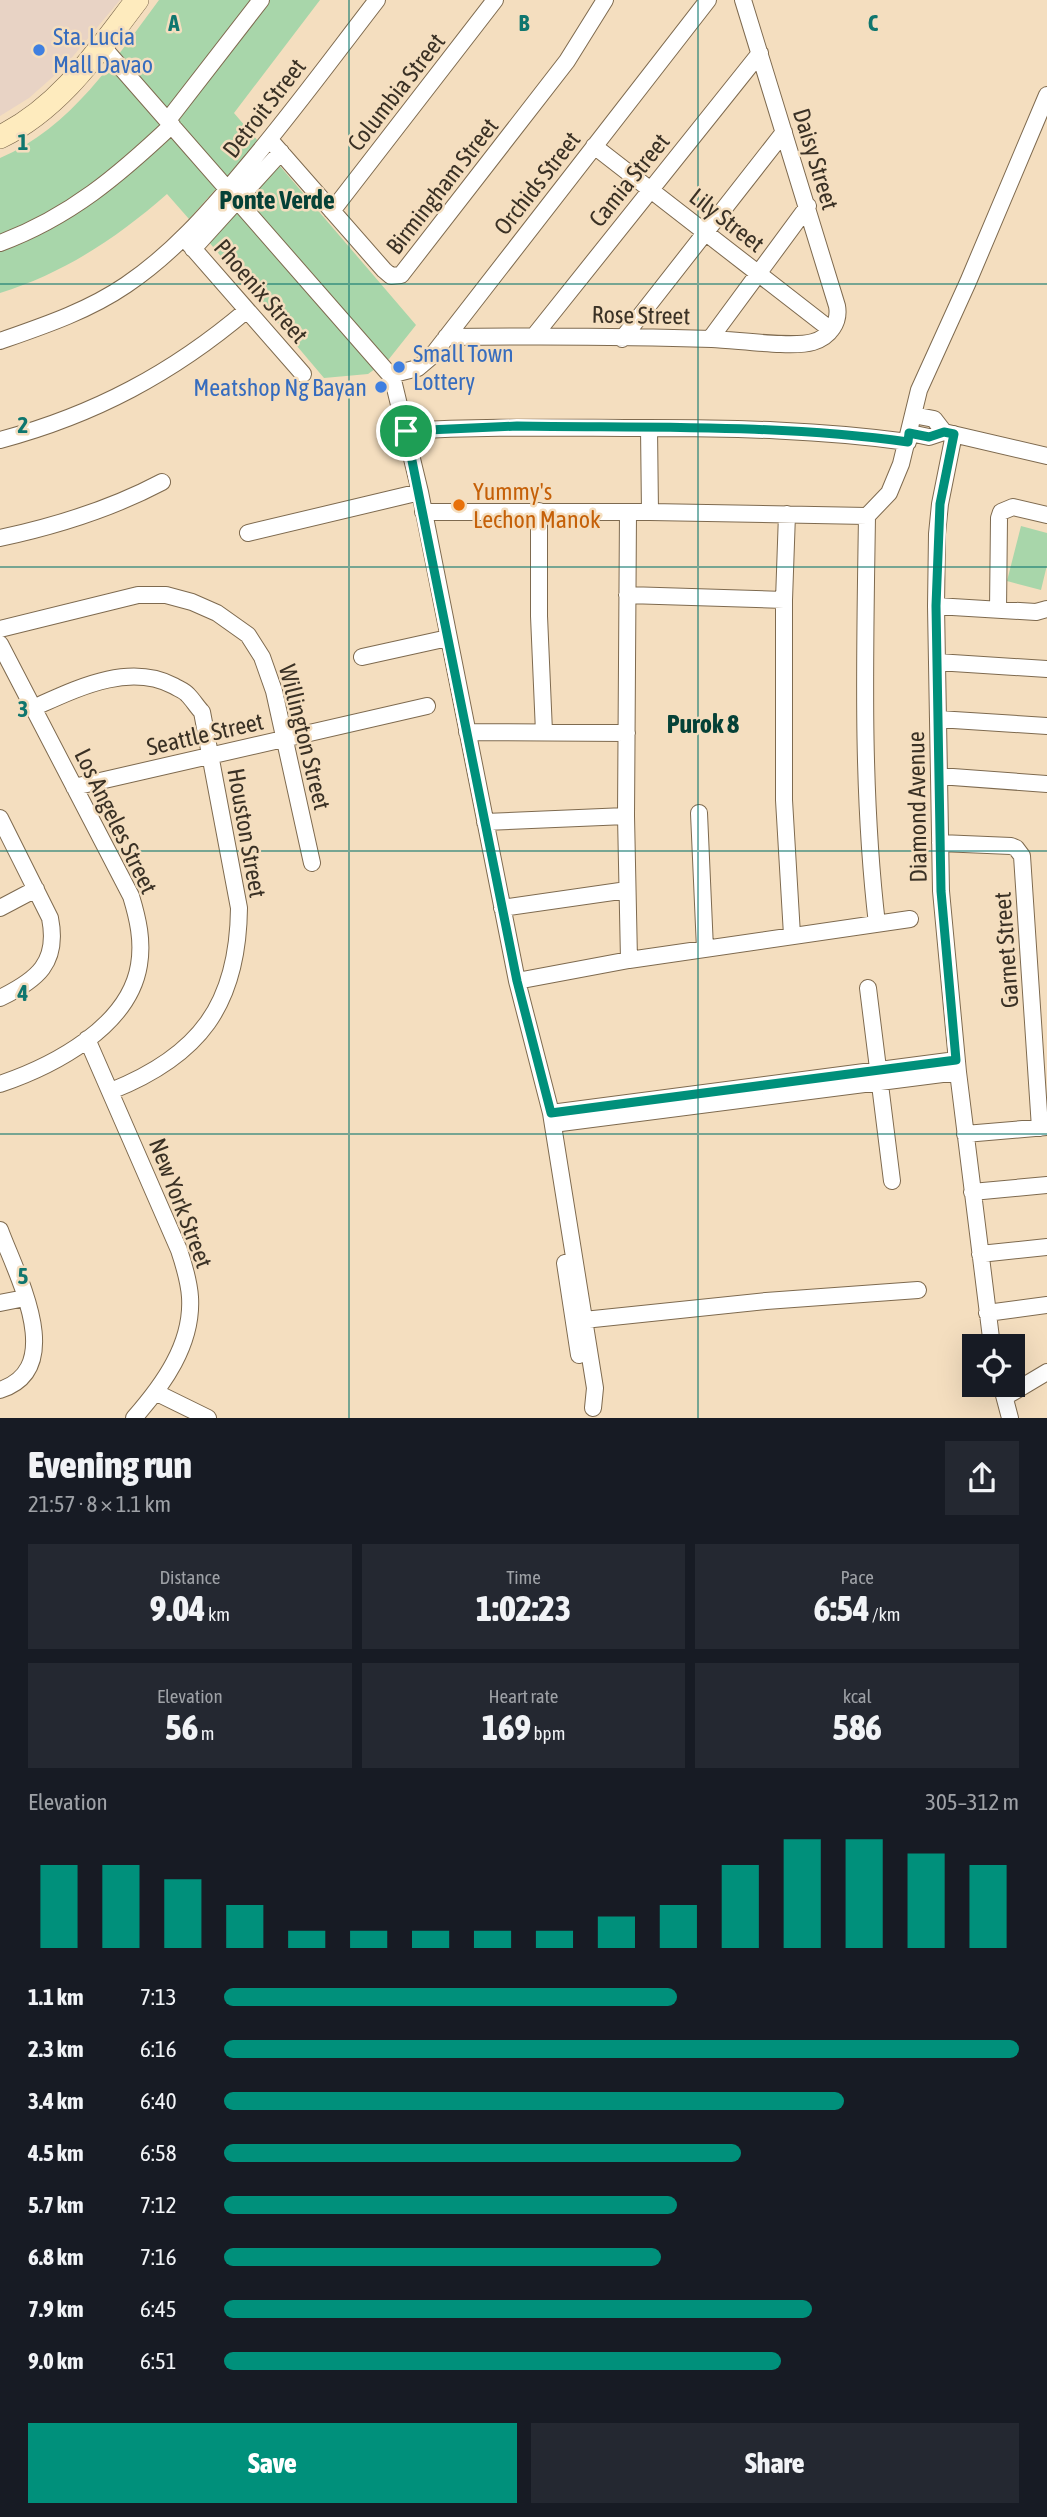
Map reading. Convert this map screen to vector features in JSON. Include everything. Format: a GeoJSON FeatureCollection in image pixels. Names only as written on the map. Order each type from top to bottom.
{"type":"FeatureCollection","features":[{"type":"Feature","properties":{"kind":"main road"},"geometry":{"type":"LineString","coordinates":[[0,137],[38,113],[62,93],[137,0]]}},
{"type":"Feature","properties":{"kind":"street"},"geometry":{"type":"LineString","coordinates":[[0,243],[48,222],[102,188],[170,123],[261,0]]}},
{"type":"Feature","properties":{"kind":"street","name":"Detroit Street"},"geometry":{"type":"LineString","coordinates":[[0,341],[55,321],[103,299],[188,244],[275,146],[377,0]]}},
{"type":"Feature","properties":{"kind":"street","name":"Columbia Street"},"geometry":{"type":"LineString","coordinates":[[332,211],[495,0]]}},
{"type":"Feature","properties":{"kind":"street","name":"Birmingham Street"},"geometry":{"type":"LineString","coordinates":[[275,146],[388,274],[394,277],[405,273],[567,61],[605,0]]}},
{"type":"Feature","properties":{"kind":"street","name":"Orchids Street"},"geometry":{"type":"LineString","coordinates":[[390,374],[409,371],[424,364],[708,0]]}},
{"type":"Feature","properties":{"kind":"street","name":"Daisy Street"},"geometry":{"type":"LineString","coordinates":[[743,0],[838,309],[837,321],[831,330]]}},
{"type":"Feature","properties":{"kind":"street"},"geometry":{"type":"LineString","coordinates":[[102,46],[390,374],[420,492],[517,981],[562,1166],[595,1388],[595,1413]]}},
{"type":"Feature","properties":{"kind":"street","name":"Camia Street"},"geometry":{"type":"LineString","coordinates":[[534,336],[760,53]]}},
{"type":"Feature","properties":{"kind":"street"},"geometry":{"type":"LineString","coordinates":[[877,924],[866,820],[864,735],[867,516],[889,493],[901,464],[919,390],[932,357],[968,282],[1047,95]]}},
{"type":"Feature","properties":{"kind":"street"},"geometry":{"type":"LineString","coordinates":[[622,339],[785,132]]}},
{"type":"Feature","properties":{"kind":"street","name":"Lily Street"},"geometry":{"type":"LineString","coordinates":[[594,146],[831,330]]}},
{"type":"Feature","properties":{"kind":"street"},"geometry":{"type":"LineString","coordinates":[[710,339],[808,206]]}},
{"type":"Feature","properties":{"kind":"street","name":"Phoenix Street"},"geometry":{"type":"LineString","coordinates":[[188,244],[303,374]]}},
{"type":"Feature","properties":{"kind":"street"},"geometry":{"type":"LineString","coordinates":[[0,440],[68,419],[116,399],[189,356],[247,310]]}},
{"type":"Feature","properties":{"kind":"street","name":"Rose Street"},"geometry":{"type":"LineString","coordinates":[[446,337],[534,336],[798,343],[814,341],[831,330]]}},
{"type":"Feature","properties":{"kind":"street"},"geometry":{"type":"LineString","coordinates":[[914,415],[934,419],[949,433]]}},
{"type":"Feature","properties":{"kind":"street"},"geometry":{"type":"LineString","coordinates":[[406,431],[517,426],[799,430],[909,438],[949,433],[1047,456]]}},
{"type":"Feature","properties":{"kind":"street"},"geometry":{"type":"LineString","coordinates":[[649,428],[650,512]]}},
{"type":"Feature","properties":{"kind":"street","name":"Diamond Avenue"},"geometry":{"type":"LineString","coordinates":[[949,433],[940,504],[936,606],[940,843],[944,925],[957,1066],[990,1334]]}},
{"type":"Feature","properties":{"kind":"street"},"geometry":{"type":"LineString","coordinates":[[0,538],[77,518],[129,499],[162,482]]}},
{"type":"Feature","properties":{"kind":"street"},"geometry":{"type":"LineString","coordinates":[[248,533],[420,492]]}},
{"type":"Feature","properties":{"kind":"street"},"geometry":{"type":"LineString","coordinates":[[998,610],[1001,512],[1013,507],[1047,515]]}},
{"type":"Feature","properties":{"kind":"street"},"geometry":{"type":"LineString","coordinates":[[539,511],[539,616],[544,732]]}},
{"type":"Feature","properties":{"kind":"street"},"geometry":{"type":"LineString","coordinates":[[423,512],[867,516]]}},
{"type":"Feature","properties":{"kind":"street"},"geometry":{"type":"LineString","coordinates":[[628,512],[626,816],[629,960]]}},
{"type":"Feature","properties":{"kind":"street"},"geometry":{"type":"LineString","coordinates":[[787,514],[784,800],[792,935]]}},
{"type":"Feature","properties":{"kind":"street","name":"Willington Street"},"geometry":{"type":"LineString","coordinates":[[0,629],[138,594],[166,595],[192,602],[217,613],[247,635],[262,657],[274,691],[313,863]]}},
{"type":"Feature","properties":{"kind":"street"},"geometry":{"type":"LineString","coordinates":[[627,595],[784,600]]}},
{"type":"Feature","properties":{"kind":"street"},"geometry":{"type":"LineString","coordinates":[[936,606],[1036,612],[1047,609]]}},
{"type":"Feature","properties":{"kind":"street"},"geometry":{"type":"LineString","coordinates":[[362,657],[449,638]]}},
{"type":"Feature","properties":{"kind":"street","name":"Los Angeles Street"},"geometry":{"type":"LineString","coordinates":[[0,644],[131,896],[139,922],[141,946],[134,985],[122,1004],[98,1031],[48,1064],[0,1084]]}},
{"type":"Feature","properties":{"kind":"street"},"geometry":{"type":"LineString","coordinates":[[937,662],[1047,669]]}},
{"type":"Feature","properties":{"kind":"street","name":"Houston Street"},"geometry":{"type":"LineString","coordinates":[[33,708],[82,686],[117,678],[163,680],[187,693],[202,712],[239,908],[238,939],[232,967],[221,1002],[203,1030],[175,1058],[139,1080],[111,1091]]}},
{"type":"Feature","properties":{"kind":"street","name":"Seattle Street"},"geometry":{"type":"LineString","coordinates":[[74,788],[427,706]]}},
{"type":"Feature","properties":{"kind":"street"},"geometry":{"type":"LineString","coordinates":[[938,719],[1047,726]]}},
{"type":"Feature","properties":{"kind":"street"},"geometry":{"type":"LineString","coordinates":[[467,732],[627,733]]}},
{"type":"Feature","properties":{"kind":"street"},"geometry":{"type":"LineString","coordinates":[[939,776],[1047,784]]}},
{"type":"Feature","properties":{"kind":"street"},"geometry":{"type":"LineString","coordinates":[[698,813],[705,949]]}},
{"type":"Feature","properties":{"kind":"street"},"geometry":{"type":"LineString","coordinates":[[485,822],[626,816]]}},
{"type":"Feature","properties":{"kind":"street"},"geometry":{"type":"LineString","coordinates":[[0,818],[50,918],[54,936],[47,963],[37,977],[0,998]]}},
{"type":"Feature","properties":{"kind":"street","name":"Garnet Street"},"geometry":{"type":"LineString","coordinates":[[940,843],[1012,846],[1022,856],[1044,1127]]}},
{"type":"Feature","properties":{"kind":"street"},"geometry":{"type":"LineString","coordinates":[[0,908],[36,888]]}},
{"type":"Feature","properties":{"kind":"street"},"geometry":{"type":"LineString","coordinates":[[502,908],[627,890]]}},
{"type":"Feature","properties":{"kind":"street"},"geometry":{"type":"LineString","coordinates":[[517,981],[629,960],[910,919]]}},
{"type":"Feature","properties":{"kind":"street"},"geometry":{"type":"LineString","coordinates":[[868,988],[892,1181]]}},
{"type":"Feature","properties":{"kind":"street","name":"New York Street"},"geometry":{"type":"LineString","coordinates":[[87,1039],[179,1250],[190,1297],[185,1337],[173,1366],[157,1393],[134,1418]]}},
{"type":"Feature","properties":{"kind":"street"},"geometry":{"type":"LineString","coordinates":[[552,1118],[957,1066]]}},
{"type":"Feature","properties":{"kind":"street"},"geometry":{"type":"LineString","coordinates":[[965,1134],[1044,1127]]}},
{"type":"Feature","properties":{"kind":"street"},"geometry":{"type":"LineString","coordinates":[[556,1145],[551,1166],[569,1294],[586,1390],[595,1413]]}},
{"type":"Feature","properties":{"kind":"street"},"geometry":{"type":"LineString","coordinates":[[972,1192],[1047,1185]]}},
{"type":"Feature","properties":{"kind":"street"},"geometry":{"type":"LineString","coordinates":[[0,1230],[34,1329],[33,1356],[20,1380],[0,1390]]}},
{"type":"Feature","properties":{"kind":"street"},"geometry":{"type":"LineString","coordinates":[[980,1255],[1047,1247]]}},
{"type":"Feature","properties":{"kind":"street"},"geometry":{"type":"LineString","coordinates":[[584,1320],[766,1301],[918,1290]]}},
{"type":"Feature","properties":{"kind":"street"},"geometry":{"type":"LineString","coordinates":[[0,1303],[25,1298]]}},
{"type":"Feature","properties":{"kind":"street"},"geometry":{"type":"LineString","coordinates":[[987,1313],[1047,1304]]}},
{"type":"Feature","properties":{"kind":"street"},"geometry":{"type":"LineString","coordinates":[[1025,1382],[1047,1373]]}},
{"type":"Feature","properties":{"kind":"street"},"geometry":{"type":"LineString","coordinates":[[157,1393],[208,1418]]}},
{"type":"Feature","properties":{"kind":"street"},"geometry":{"type":"LineString","coordinates":[[1005,1397],[1010,1418]]}},
{"type":"Feature","properties":{"kind":"shaded area","name":"Sta. Lucia Mall Davao"},"geometry":{"type":"Polygon","coordinates":[[[0,0],[120,0],[64,67],[29,98],[0,116],[0,0]]]}},
{"type":"Feature","properties":{"kind":"green space"},"geometry":{"type":"Polygon","coordinates":[[[159,0],[320,0],[234,113],[258,141],[230,173],[249,196],[279,165],[416,325],[389,359],[368,374],[324,378],[208,241],[234,213],[215,190],[189,219],[167,194],[129,225],[89,252],[46,275],[0,293],[0,158],[49,129],[70,110],[108,68],[159,0]]]}},
{"type":"Feature","properties":{"kind":"green space"},"geometry":{"type":"Polygon","coordinates":[[[1021,526],[1047,533],[1047,565],[1041,590],[1007,581],[1021,526]]]}},
{"type":"Feature","properties":{"kind":"place","name":"Sta. Lucia Mall Davao"},"geometry":{"type":"Point","coordinates":[39,50]}},
{"type":"Feature","properties":{"kind":"place","name":"Small Town Lottery"},"geometry":{"type":"Point","coordinates":[399,367]}},
{"type":"Feature","properties":{"kind":"place","name":"Meatshop Ng Bayan"},"geometry":{"type":"Point","coordinates":[381,387]}},
{"type":"Feature","properties":{"kind":"place","name":"Yummy's Lechon Manok"},"geometry":{"type":"Point","coordinates":[459,505]}},
{"type":"Feature","properties":{"kind":"district","name":"Ponte Verde"},"geometry":{"type":"Point","coordinates":[277,200]}},
{"type":"Feature","properties":{"kind":"district","name":"Purok 8"},"geometry":{"type":"Point","coordinates":[703,724]}},
{"type":"Feature","properties":{"kind":"route"},"geometry":{"type":"LineString","coordinates":[[517,426],[693,427],[799,430],[908,442],[909,433],[929,437],[944,432],[954,434],[940,504],[936,606],[941,891],[956,1060],[551,1113],[517,981],[406,431],[517,426]]}}]}
